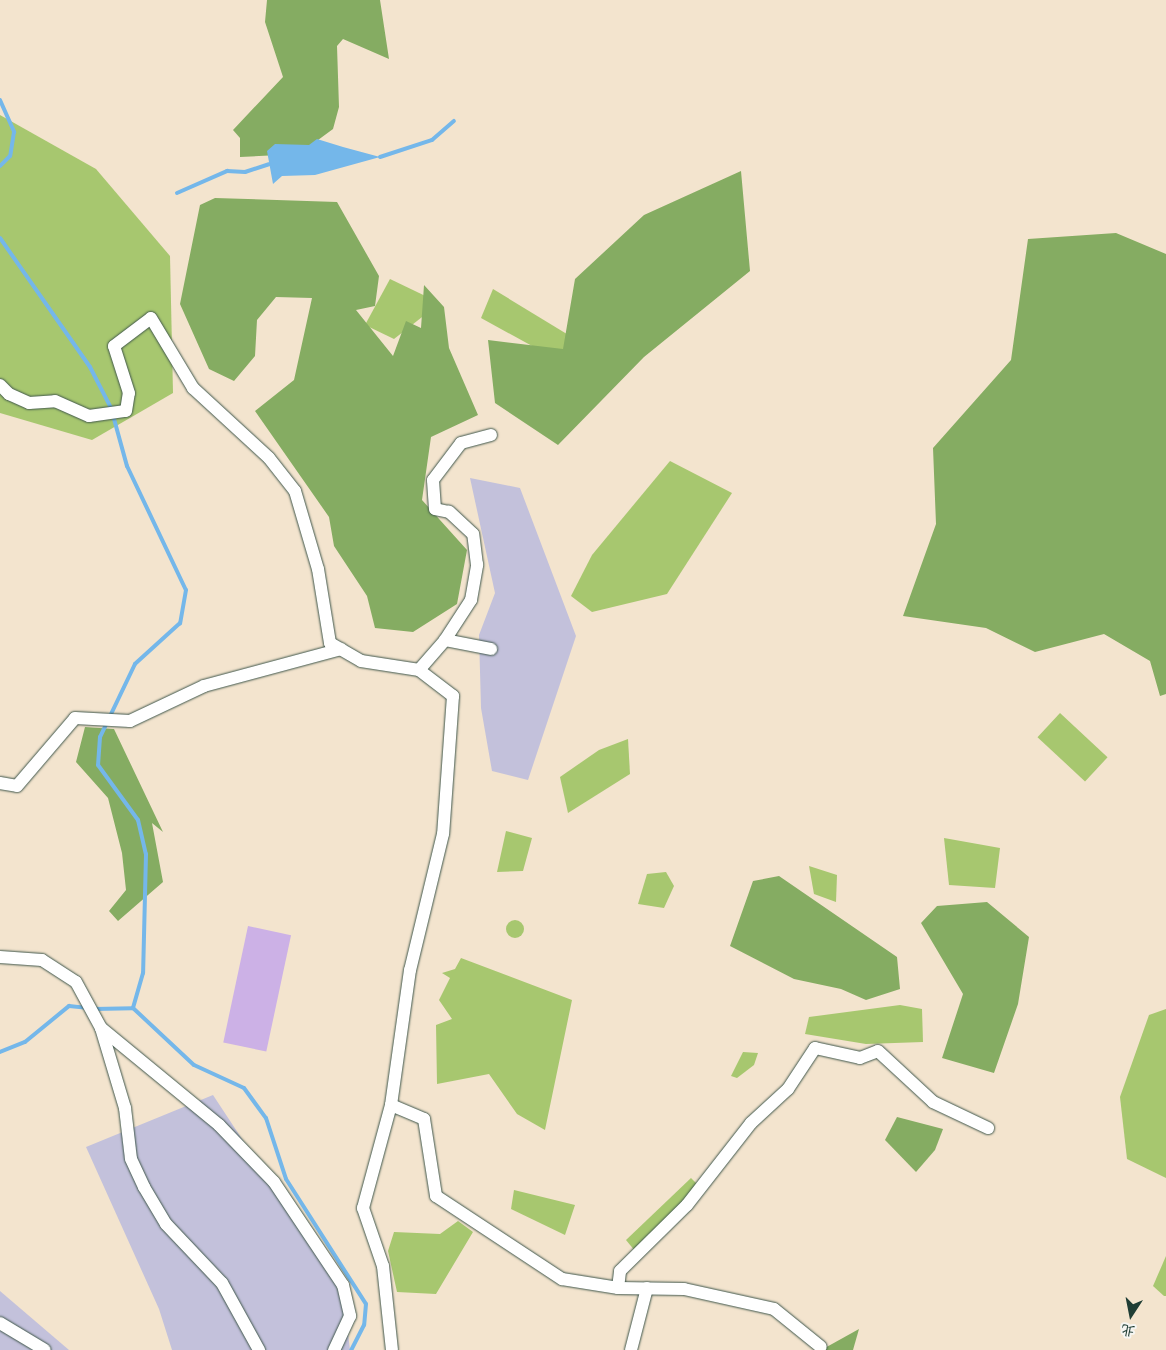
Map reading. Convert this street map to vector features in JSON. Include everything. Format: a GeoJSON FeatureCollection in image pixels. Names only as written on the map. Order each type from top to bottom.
{"type":"FeatureCollection","features":[{"type":"Feature","properties":{"kind":"street"},"geometry":{"type":"LineString","coordinates":[[0,385],[9,394],[29,403],[55,401],[89,416],[126,411],[129,393],[114,346],[152,318],[193,388],[269,458],[295,491],[318,569],[330,643],[361,661],[419,670],[453,696],[443,834],[410,970],[391,1105],[363,1208],[384,1266],[392,1350]]}},
{"type":"Feature","properties":{"kind":"street"},"geometry":{"type":"LineString","coordinates":[[419,670],[445,640],[471,600],[477,565],[472,534],[449,512],[435,509],[433,480],[461,443],[491,435]]}},
{"type":"Feature","properties":{"kind":"street"},"geometry":{"type":"LineString","coordinates":[[445,640],[491,649]]}},
{"type":"Feature","properties":{"kind":"street"},"geometry":{"type":"LineString","coordinates":[[0,783],[17,786],[75,718],[130,721],[204,686],[341,649]]}},
{"type":"Feature","properties":{"kind":"street"},"geometry":{"type":"LineString","coordinates":[[0,957],[42,960],[57,966],[76,982],[101,1028],[125,1108],[131,1159],[144,1187],[166,1224],[222,1283],[259,1350]]}},
{"type":"Feature","properties":{"kind":"street"},"geometry":{"type":"LineString","coordinates":[[101,1028],[219,1126],[274,1182],[343,1285],[350,1316],[334,1350]]}},
{"type":"Feature","properties":{"kind":"street"},"geometry":{"type":"LineString","coordinates":[[618,1288],[620,1271],[688,1205],[751,1123],[788,1089],[815,1048],[860,1058],[878,1051],[933,1102],[988,1128]]}},
{"type":"Feature","properties":{"kind":"street"},"geometry":{"type":"LineString","coordinates":[[391,1105],[424,1119],[436,1196],[562,1279],[618,1288],[684,1289],[774,1309],[821,1347]]}},
{"type":"Feature","properties":{"kind":"street"},"geometry":{"type":"LineString","coordinates":[[631,1350],[647,1288]]}},
{"type":"Feature","properties":{"kind":"street"},"geometry":{"type":"LineString","coordinates":[[0,1323],[45,1350]]}},
{"type":"Feature","properties":{"kind":"shaded area"},"geometry":{"type":"Polygon","coordinates":[[[470,478],[520,488],[576,636],[528,780],[492,771],[481,708],[479,635],[495,593],[470,478]]]}},
{"type":"Feature","properties":{"kind":"shaded area"},"geometry":{"type":"Polygon","coordinates":[[[213,1095],[343,1292],[350,1350],[172,1350],[159,1309],[86,1147],[213,1095]]]}},
{"type":"Feature","properties":{"kind":"shaded area"},"geometry":{"type":"Polygon","coordinates":[[[0,1291],[69,1350],[0,1350],[0,1291]]]}},
{"type":"Feature","properties":{"kind":"green space"},"geometry":{"type":"Polygon","coordinates":[[[267,0],[380,0],[389,59],[343,39],[337,46],[339,107],[333,129],[299,154],[240,157],[240,138],[233,130],[283,77],[265,22],[267,0]]]}},
{"type":"Feature","properties":{"kind":"green space"},"geometry":{"type":"Polygon","coordinates":[[[0,115],[96,169],[170,256],[173,393],[92,440],[0,413],[0,115]]]}},
{"type":"Feature","properties":{"kind":"green space"},"geometry":{"type":"Polygon","coordinates":[[[741,171],[750,271],[644,357],[558,445],[495,403],[488,340],[563,349],[575,279],[644,215],[741,171]]]}},
{"type":"Feature","properties":{"kind":"green space"},"geometry":{"type":"Polygon","coordinates":[[[215,198],[337,202],[379,276],[375,306],[356,310],[393,356],[406,321],[421,328],[424,285],[444,307],[449,348],[478,415],[431,437],[422,500],[467,550],[457,604],[413,632],[375,628],[367,596],[334,546],[329,517],[255,411],[294,380],[312,298],[276,297],[257,320],[255,356],[234,381],[209,369],[180,304],[200,205],[215,198]]]}},
{"type":"Feature","properties":{"kind":"green space"},"geometry":{"type":"Polygon","coordinates":[[[1116,233],[1166,254],[1166,694],[1160,696],[1150,661],[1104,634],[1035,652],[986,628],[903,616],[936,524],[933,448],[1011,360],[1028,239],[1116,233]]]}},
{"type":"Feature","properties":{"kind":"green space"},"geometry":{"type":"Polygon","coordinates":[[[390,279],[440,303],[394,339],[365,325],[390,279]]]}},
{"type":"Feature","properties":{"kind":"green space"},"geometry":{"type":"Polygon","coordinates":[[[493,289],[580,342],[563,363],[481,318],[493,289]]]}},
{"type":"Feature","properties":{"kind":"green space"},"geometry":{"type":"Polygon","coordinates":[[[670,461],[732,493],[667,594],[592,612],[571,596],[592,555],[670,461]]]}},
{"type":"Feature","properties":{"kind":"green space"},"geometry":{"type":"Polygon","coordinates":[[[1060,713],[1108,757],[1085,781],[1037,737],[1060,713]]]}},
{"type":"Feature","properties":{"kind":"green space"},"geometry":{"type":"Polygon","coordinates":[[[85,727],[114,729],[163,832],[152,823],[163,882],[118,921],[109,911],[126,890],[122,853],[108,798],[76,762],[85,727]]]}},
{"type":"Feature","properties":{"kind":"green space"},"geometry":{"type":"Polygon","coordinates":[[[628,739],[630,774],[568,813],[560,777],[599,750],[628,739]]]}},
{"type":"Feature","properties":{"kind":"green space"},"geometry":{"type":"Polygon","coordinates":[[[506,831],[532,838],[523,871],[497,872],[506,831]]]}},
{"type":"Feature","properties":{"kind":"green space"},"geometry":{"type":"Polygon","coordinates":[[[944,838],[1000,848],[995,888],[949,885],[944,838]]]}},
{"type":"Feature","properties":{"kind":"green space"},"geometry":{"type":"Polygon","coordinates":[[[809,866],[837,875],[836,902],[814,894],[809,866]]]}},
{"type":"Feature","properties":{"kind":"green space"},"geometry":{"type":"Polygon","coordinates":[[[666,872],[674,886],[664,908],[638,904],[647,874],[666,872]]]}},
{"type":"Feature","properties":{"kind":"green space"},"geometry":{"type":"Polygon","coordinates":[[[779,876],[897,957],[900,989],[866,1000],[841,989],[794,979],[730,946],[753,881],[779,876]]]}},
{"type":"Feature","properties":{"kind":"green space"},"geometry":{"type":"Polygon","coordinates":[[[987,902],[1029,937],[1018,1004],[994,1073],[942,1058],[963,994],[921,923],[937,906],[987,902]]]}},
{"type":"Feature","properties":{"kind":"green space"},"geometry":{"type":"Polygon","coordinates":[[[511,920],[519,920],[524,925],[522,936],[511,938],[506,933],[506,925],[511,920]]]}},
{"type":"Feature","properties":{"kind":"green space"},"geometry":{"type":"Polygon","coordinates":[[[461,958],[572,1000],[545,1130],[517,1114],[489,1074],[437,1084],[436,1025],[452,1019],[439,1000],[450,978],[442,973],[455,969],[461,958]]]}},
{"type":"Feature","properties":{"kind":"green space"},"geometry":{"type":"Polygon","coordinates":[[[900,1005],[922,1009],[923,1042],[866,1044],[805,1034],[809,1017],[900,1005]]]}},
{"type":"Feature","properties":{"kind":"green space"},"geometry":{"type":"Polygon","coordinates":[[[1166,1009],[1166,1178],[1127,1159],[1120,1097],[1149,1015],[1166,1009]]]}},
{"type":"Feature","properties":{"kind":"green space"},"geometry":{"type":"Polygon","coordinates":[[[743,1052],[758,1053],[754,1065],[737,1078],[731,1076],[743,1052]]]}},
{"type":"Feature","properties":{"kind":"green space"},"geometry":{"type":"Polygon","coordinates":[[[897,1117],[943,1129],[935,1150],[916,1172],[885,1140],[897,1117]]]}},
{"type":"Feature","properties":{"kind":"green space"},"geometry":{"type":"Polygon","coordinates":[[[691,1178],[698,1185],[635,1251],[626,1240],[691,1178]]]}},
{"type":"Feature","properties":{"kind":"green space"},"geometry":{"type":"Polygon","coordinates":[[[514,1190],[575,1205],[565,1235],[511,1209],[514,1190]]]}},
{"type":"Feature","properties":{"kind":"green space"},"geometry":{"type":"Polygon","coordinates":[[[458,1221],[473,1232],[436,1294],[397,1292],[388,1251],[394,1232],[440,1234],[458,1221]]]}},
{"type":"Feature","properties":{"kind":"green space"},"geometry":{"type":"Polygon","coordinates":[[[1166,1256],[1166,1296],[1164,1296],[1153,1286],[1166,1256]]]}},
{"type":"Feature","properties":{"kind":"green space"},"geometry":{"type":"Polygon","coordinates":[[[859,1329],[853,1350],[823,1350],[823,1349],[859,1329]]]}},
{"type":"Feature","properties":{"kind":"water"},"geometry":{"type":"Polygon","coordinates":[[[317,139],[380,157],[315,175],[282,176],[273,184],[267,151],[275,144],[309,145],[317,139]]]}},
{"type":"Feature","properties":{"kind":"building"},"geometry":{"type":"Polygon","coordinates":[[[248,926],[291,935],[266,1052],[223,1042],[248,926]]]}},
{"type":"Feature","properties":{"kind":"waterway"},"geometry":{"type":"LineString","coordinates":[[0,100],[14,132],[10,156],[0,166]]}},
{"type":"Feature","properties":{"kind":"waterway"},"geometry":{"type":"LineString","coordinates":[[380,157],[432,140],[454,121]]}},
{"type":"Feature","properties":{"kind":"waterway"},"geometry":{"type":"LineString","coordinates":[[177,193],[227,171],[245,172],[269,164]]}},
{"type":"Feature","properties":{"kind":"waterway"},"geometry":{"type":"LineString","coordinates":[[0,238],[90,367],[111,408],[127,466],[186,590],[180,623],[135,664],[100,737],[98,765],[138,820],[146,854],[143,973],[133,1008]]}},
{"type":"Feature","properties":{"kind":"waterway"},"geometry":{"type":"LineString","coordinates":[[0,1052],[25,1042],[69,1006],[87,1008]]}},
{"type":"Feature","properties":{"kind":"waterway"},"geometry":{"type":"LineString","coordinates":[[94,1009],[133,1008],[194,1065],[244,1088],[266,1118],[286,1179],[366,1304],[364,1325],[351,1350]]}}]}
